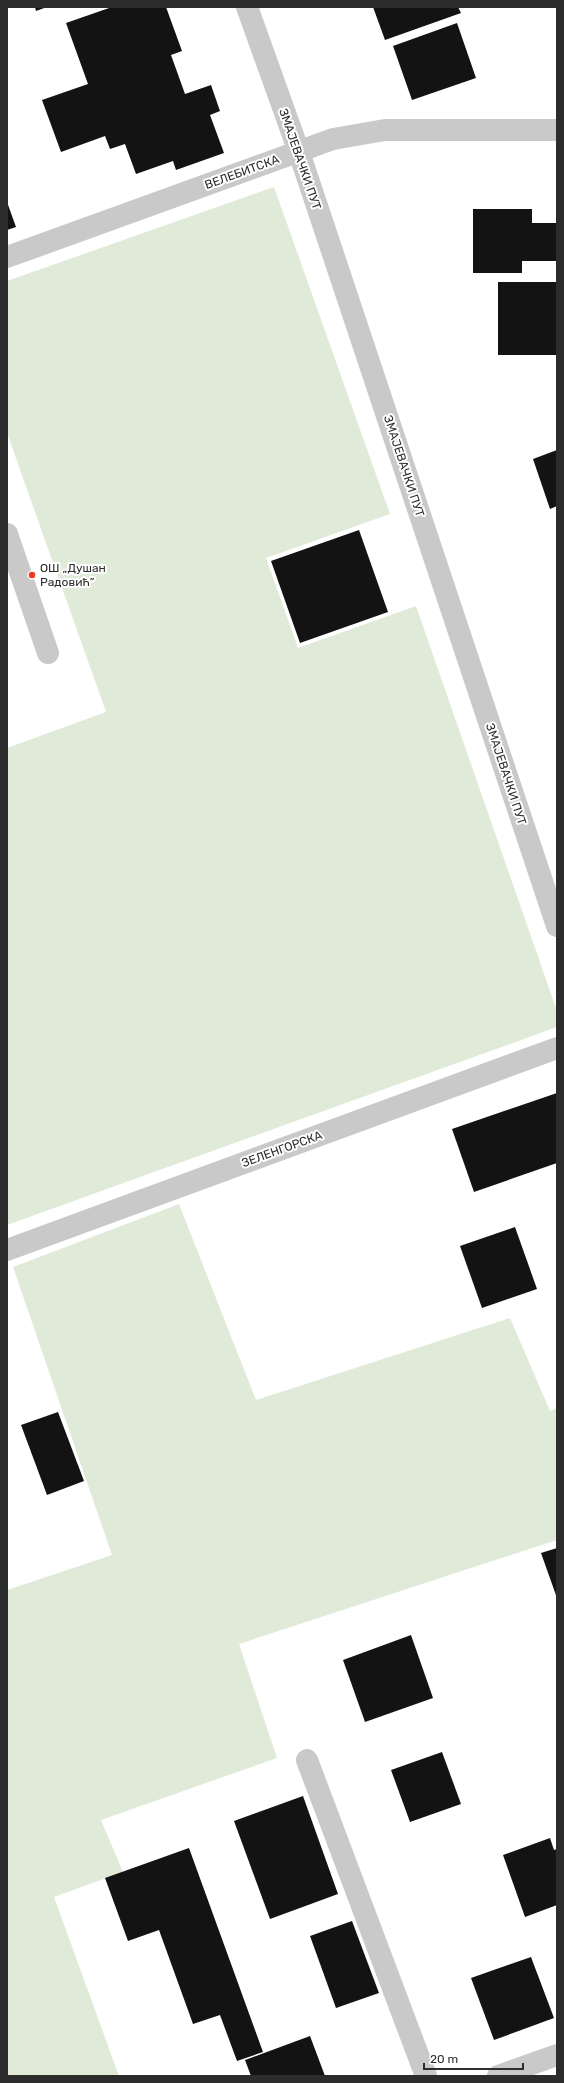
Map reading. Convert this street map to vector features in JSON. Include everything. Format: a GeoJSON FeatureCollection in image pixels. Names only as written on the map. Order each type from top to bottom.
{"type":"FeatureCollection","features":[{"type":"Feature","properties":{"kind":"street","name":"ЗМАЈЕВАЧКИ ПУТ"},"geometry":{"type":"LineString","coordinates":[[247,7],[299,152],[557,926]]}},
{"type":"Feature","properties":{"kind":"street","name":"ВЕЛЕБИТСКА"},"geometry":{"type":"LineString","coordinates":[[7,257],[333,139],[385,130],[557,130]]}},
{"type":"Feature","properties":{"kind":"street"},"geometry":{"type":"LineString","coordinates":[[7,534],[48,653]]}},
{"type":"Feature","properties":{"kind":"street","name":"ЗЕЛЕНГОРСКА"},"geometry":{"type":"LineString","coordinates":[[7,1250],[557,1048]]}},
{"type":"Feature","properties":{"kind":"street"},"geometry":{"type":"LineString","coordinates":[[307,1760],[426,2076]]}},
{"type":"Feature","properties":{"kind":"street"},"geometry":{"type":"LineString","coordinates":[[498,2076],[557,2055]]}},
{"type":"Feature","properties":{"kind":"green space"},"geometry":{"type":"Polygon","coordinates":[[[274,187],[390,514],[266,558],[298,648],[416,606],[557,1011],[557,1027],[7,1225],[7,748],[106,712],[7,433],[7,281],[274,187]]]}},
{"type":"Feature","properties":{"kind":"green space"},"geometry":{"type":"Polygon","coordinates":[[[179,1204],[256,1400],[510,1318],[550,1411],[557,1408],[557,1540],[239,1644],[277,1758],[101,1820],[123,1872],[54,1897],[119,2076],[7,2076],[7,1590],[112,1555],[13,1267],[179,1204]]]}},
{"type":"Feature","properties":{"kind":"building"},"geometry":{"type":"Polygon","coordinates":[[[35,7],[47,7],[36,11],[35,7]]]}},
{"type":"Feature","properties":{"kind":"building"},"geometry":{"type":"Polygon","coordinates":[[[112,7],[166,7],[182,51],[171,55],[185,94],[211,85],[220,111],[210,115],[224,153],[176,170],[173,161],[136,174],[125,144],[110,149],[105,136],[61,152],[42,100],[88,84],[66,23],[112,7]]]}},
{"type":"Feature","properties":{"kind":"building"},"geometry":{"type":"Polygon","coordinates":[[[373,7],[458,7],[461,13],[385,40],[373,7]]]}},
{"type":"Feature","properties":{"kind":"building"},"geometry":{"type":"Polygon","coordinates":[[[457,23],[476,78],[412,100],[393,46],[457,23]]]}},
{"type":"Feature","properties":{"kind":"building"},"geometry":{"type":"Polygon","coordinates":[[[7,202],[16,227],[7,230],[7,202]]]}},
{"type":"Feature","properties":{"kind":"building"},"geometry":{"type":"Polygon","coordinates":[[[473,209],[532,209],[532,223],[557,223],[557,261],[522,261],[522,273],[473,273],[473,209]]]}},
{"type":"Feature","properties":{"kind":"building"},"geometry":{"type":"Polygon","coordinates":[[[498,282],[557,282],[557,355],[498,355],[498,282]]]}},
{"type":"Feature","properties":{"kind":"building"},"geometry":{"type":"Polygon","coordinates":[[[557,450],[557,506],[550,509],[533,459],[557,450]]]}},
{"type":"Feature","properties":{"kind":"building"},"geometry":{"type":"Polygon","coordinates":[[[359,530],[388,612],[300,643],[271,561],[359,530]]]}},
{"type":"Feature","properties":{"kind":"building"},"geometry":{"type":"Polygon","coordinates":[[[557,1093],[557,1163],[474,1192],[452,1129],[557,1093]]]}},
{"type":"Feature","properties":{"kind":"building"},"geometry":{"type":"Polygon","coordinates":[[[515,1227],[537,1289],[482,1308],[460,1246],[515,1227]]]}},
{"type":"Feature","properties":{"kind":"building"},"geometry":{"type":"Polygon","coordinates":[[[58,1412],[84,1481],[47,1495],[21,1425],[58,1412]]]}},
{"type":"Feature","properties":{"kind":"building"},"geometry":{"type":"Polygon","coordinates":[[[557,1548],[557,1598],[541,1553],[557,1548]]]}},
{"type":"Feature","properties":{"kind":"building"},"geometry":{"type":"Polygon","coordinates":[[[411,1635],[433,1698],[365,1722],[343,1660],[411,1635]]]}},
{"type":"Feature","properties":{"kind":"building"},"geometry":{"type":"Polygon","coordinates":[[[442,1752],[461,1804],[410,1822],[391,1770],[442,1752]]]}},
{"type":"Feature","properties":{"kind":"building"},"geometry":{"type":"Polygon","coordinates":[[[303,1796],[338,1894],[270,1919],[234,1821],[303,1796]]]}},
{"type":"Feature","properties":{"kind":"building"},"geometry":{"type":"Polygon","coordinates":[[[550,1838],[554,1850],[557,1849],[557,1905],[525,1917],[503,1855],[550,1838]]]}},
{"type":"Feature","properties":{"kind":"building"},"geometry":{"type":"Polygon","coordinates":[[[189,1848],[263,2052],[237,2061],[220,2015],[193,2024],[159,1930],[128,1941],[105,1878],[189,1848]]]}},
{"type":"Feature","properties":{"kind":"building"},"geometry":{"type":"Polygon","coordinates":[[[352,1921],[379,1993],[336,2008],[310,1936],[352,1921]]]}},
{"type":"Feature","properties":{"kind":"building"},"geometry":{"type":"Polygon","coordinates":[[[531,1957],[554,2018],[494,2040],[471,1978],[531,1957]]]}},
{"type":"Feature","properties":{"kind":"building"},"geometry":{"type":"Polygon","coordinates":[[[310,2036],[325,2076],[251,2076],[245,2060],[310,2036]]]}},
{"type":"Feature","properties":{"kind":"place","name":"ОШ „Душан Радовић”"},"geometry":{"type":"Point","coordinates":[32,575]}}]}
